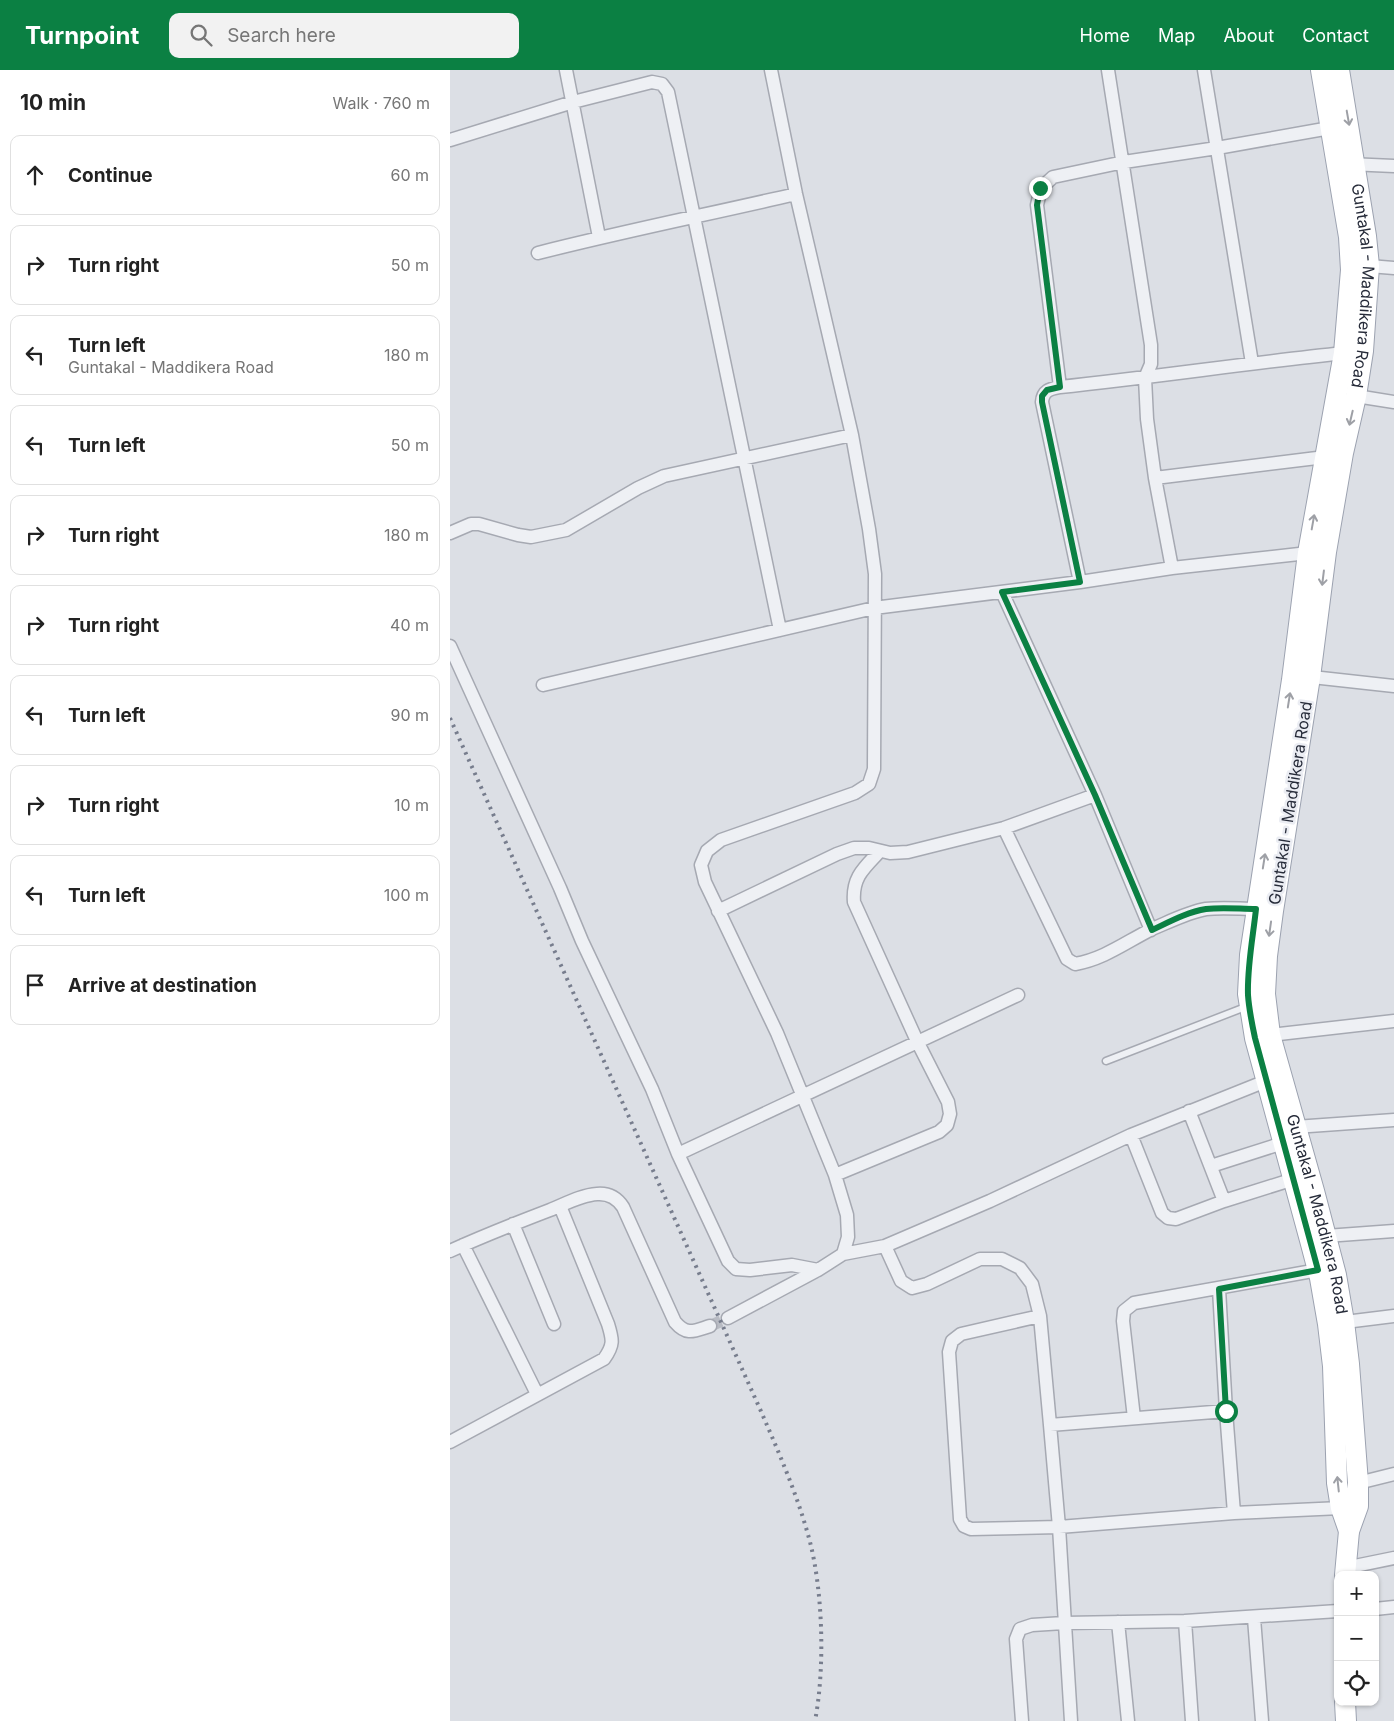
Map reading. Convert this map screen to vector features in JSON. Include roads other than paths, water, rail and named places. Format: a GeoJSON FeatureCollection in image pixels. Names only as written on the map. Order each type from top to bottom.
{"type":"FeatureCollection","features":[{"type":"Feature","properties":{"kind":"main road","name":"Guntakal - Maddikera Road"},"geometry":{"type":"LineString","coordinates":[[1321,70],[1330,128],[1346,165],[1366,236],[1369,266],[1363,351],[1356,396],[1343,453],[1326,552],[1256,909],[1250,955],[1248,994],[1255,1038],[1266,1081],[1289,1135],[1326,1236],[1336,1275],[1336,1323],[1333,1366],[1337,1483],[1341,1508],[1349,1531]]}},
{"type":"Feature","properties":{"kind":"main road","name":"Guntakal - Maddikera Road"},"geometry":{"type":"LineString","coordinates":[[1339,70],[1351,270],[1344,353],[1308,552],[1301,676],[1266,956],[1264,994],[1289,1135],[1294,1179],[1318,1270],[1336,1323],[1358,1483],[1358,1506],[1349,1531],[1345,1571]]}},
{"type":"Feature","properties":{"kind":"main road"},"geometry":{"type":"LineString","coordinates":[[1345,1706],[1346,1721]]}},
{"type":"Feature","properties":{"kind":"street"},"geometry":{"type":"LineString","coordinates":[[566,70],[599,237]]}},
{"type":"Feature","properties":{"kind":"street"},"geometry":{"type":"LineString","coordinates":[[771,70],[796,194],[852,435],[869,529],[874,565],[874,769],[869,784],[855,793],[721,840],[707,851],[701,865],[705,882],[718,911],[777,1033],[835,1175],[847,1215],[848,1238],[843,1254]]}},
{"type":"Feature","properties":{"kind":"street"},"geometry":{"type":"LineString","coordinates":[[1108,70],[1124,162],[1151,345],[1151,364],[1145,378],[1147,419],[1155,478],[1172,568]]}},
{"type":"Feature","properties":{"kind":"street"},"geometry":{"type":"LineString","coordinates":[[1204,70],[1252,363]]}},
{"type":"Feature","properties":{"kind":"street"},"geometry":{"type":"LineString","coordinates":[[450,140],[573,102],[652,82],[662,84],[668,92],[780,630]]}},
{"type":"Feature","properties":{"kind":"street"},"geometry":{"type":"LineString","coordinates":[[1060,387],[1037,205],[1040,188],[1053,177],[1124,162],[1330,128]]}},
{"type":"Feature","properties":{"kind":"street"},"geometry":{"type":"LineString","coordinates":[[1346,165],[1394,166]]}},
{"type":"Feature","properties":{"kind":"street"},"geometry":{"type":"LineString","coordinates":[[538,253],[599,237],[694,218],[796,194]]}},
{"type":"Feature","properties":{"kind":"street"},"geometry":{"type":"LineString","coordinates":[[1369,266],[1394,268]]}},
{"type":"Feature","properties":{"kind":"street"},"geometry":{"type":"LineString","coordinates":[[1080,582],[1042,402],[1042,396],[1047,390],[1344,353]]}},
{"type":"Feature","properties":{"kind":"street"},"geometry":{"type":"LineString","coordinates":[[1356,396],[1394,402]]}},
{"type":"Feature","properties":{"kind":"street"},"geometry":{"type":"LineString","coordinates":[[450,533],[471,524],[479,524],[531,537],[566,530],[638,488],[658,479],[744,457],[852,435]]}},
{"type":"Feature","properties":{"kind":"street"},"geometry":{"type":"LineString","coordinates":[[1155,478],[1325,457]]}},
{"type":"Feature","properties":{"kind":"street"},"geometry":{"type":"LineString","coordinates":[[543,685],[874,608],[1080,582],[1172,568],[1308,552]]}},
{"type":"Feature","properties":{"kind":"street"},"geometry":{"type":"LineString","coordinates":[[1002,592],[1095,795],[1152,930]]}},
{"type":"Feature","properties":{"kind":"street"},"geometry":{"type":"LineString","coordinates":[[450,646],[533,826],[582,941],[652,1089],[678,1154],[728,1262],[736,1269],[750,1270],[792,1265],[818,1270]]}},
{"type":"Feature","properties":{"kind":"street"},"geometry":{"type":"LineString","coordinates":[[1301,676],[1394,686]]}},
{"type":"Feature","properties":{"kind":"street"},"geometry":{"type":"LineString","coordinates":[[718,911],[837,854],[854,848],[869,848],[890,853],[908,852],[1004,828],[1095,795]]}},
{"type":"Feature","properties":{"kind":"street"},"geometry":{"type":"LineString","coordinates":[[1004,828],[1067,959],[1075,964],[1102,957],[1152,930],[1184,916],[1204,910],[1221,908],[1256,909]]}},
{"type":"Feature","properties":{"kind":"street"},"geometry":{"type":"LineString","coordinates":[[835,1175],[939,1132],[947,1125],[950,1114],[948,1102],[917,1041],[854,902],[853,888],[859,874],[880,850]]}},
{"type":"Feature","properties":{"kind":"street"},"geometry":{"type":"LineString","coordinates":[[678,1154],[1018,995]]}},
{"type":"Feature","properties":{"kind":"street"},"geometry":{"type":"LineString","coordinates":[[1270,1034],[1394,1021]]}},
{"type":"Feature","properties":{"kind":"street"},"geometry":{"type":"LineString","coordinates":[[728,1318],[818,1270],[843,1254],[885,1246],[990,1201],[1131,1135],[1266,1081]]}},
{"type":"Feature","properties":{"kind":"street"},"geometry":{"type":"LineString","coordinates":[[1190,1111],[1224,1202]]}},
{"type":"Feature","properties":{"kind":"street"},"geometry":{"type":"LineString","coordinates":[[1211,1166],[1289,1135],[1394,1120]]}},
{"type":"Feature","properties":{"kind":"street"},"geometry":{"type":"LineString","coordinates":[[1131,1135],[1162,1213],[1168,1218],[1176,1219],[1294,1179]]}},
{"type":"Feature","properties":{"kind":"street"},"geometry":{"type":"LineString","coordinates":[[450,1251],[585,1196],[609,1195],[617,1199],[623,1207],[675,1322],[682,1331],[688,1332],[710,1326]]}},
{"type":"Feature","properties":{"kind":"street"},"geometry":{"type":"LineString","coordinates":[[450,1442],[604,1359],[611,1350],[612,1338],[560,1206]]}},
{"type":"Feature","properties":{"kind":"street"},"geometry":{"type":"LineString","coordinates":[[513,1224],[554,1324]]}},
{"type":"Feature","properties":{"kind":"street"},"geometry":{"type":"LineString","coordinates":[[1326,1236],[1394,1231]]}},
{"type":"Feature","properties":{"kind":"street"},"geometry":{"type":"LineString","coordinates":[[463,1245],[537,1394]]}},
{"type":"Feature","properties":{"kind":"street"},"geometry":{"type":"LineString","coordinates":[[885,1246],[901,1281],[912,1288],[927,1284],[980,1259],[1002,1258],[1020,1268],[1032,1284],[1040,1316],[1050,1425],[1059,1526],[1071,1721]]}},
{"type":"Feature","properties":{"kind":"street"},"geometry":{"type":"LineString","coordinates":[[1134,1418],[1123,1321],[1124,1311],[1134,1303],[1318,1270]]}},
{"type":"Feature","properties":{"kind":"street"},"geometry":{"type":"LineString","coordinates":[[1219,1289],[1234,1513]]}},
{"type":"Feature","properties":{"kind":"street"},"geometry":{"type":"LineString","coordinates":[[1040,1316],[961,1334],[952,1341],[949,1352],[960,1519],[964,1526],[971,1529],[1059,1526],[1234,1513],[1341,1508]]}},
{"type":"Feature","properties":{"kind":"street"},"geometry":{"type":"LineString","coordinates":[[1336,1323],[1394,1316]]}},
{"type":"Feature","properties":{"kind":"street"},"geometry":{"type":"LineString","coordinates":[[1050,1425],[1226,1411]]}},
{"type":"Feature","properties":{"kind":"street"},"geometry":{"type":"LineString","coordinates":[[1358,1483],[1394,1474]]}},
{"type":"Feature","properties":{"kind":"street"},"geometry":{"type":"LineString","coordinates":[[1345,1571],[1394,1558]]}},
{"type":"Feature","properties":{"kind":"street"},"geometry":{"type":"LineString","coordinates":[[1379,1609],[1394,1608]]}},
{"type":"Feature","properties":{"kind":"street"},"geometry":{"type":"LineString","coordinates":[[1022,1721],[1016,1639],[1020,1629],[1032,1625],[1064,1623],[1185,1621],[1334,1611]]}},
{"type":"Feature","properties":{"kind":"street"},"geometry":{"type":"LineString","coordinates":[[1254,1618],[1262,1721]]}},
{"type":"Feature","properties":{"kind":"street"},"geometry":{"type":"LineString","coordinates":[[1185,1621],[1192,1721]]}},
{"type":"Feature","properties":{"kind":"street"},"geometry":{"type":"LineString","coordinates":[[1118,1622],[1128,1721]]}},
{"type":"Feature","properties":{"kind":"lane"},"geometry":{"type":"LineString","coordinates":[[1106,1061],[1249,1005]]}},
{"type":"Feature","properties":{"kind":"tunnel"},"geometry":{"type":"LineString","coordinates":[[710,1326],[728,1318]]}},
{"type":"Feature","properties":{"kind":"railway"},"geometry":{"type":"LineString","coordinates":[[450,718],[760,1409],[794,1491],[810,1542],[818,1584],[821,1655],[815,1721]]}}]}
